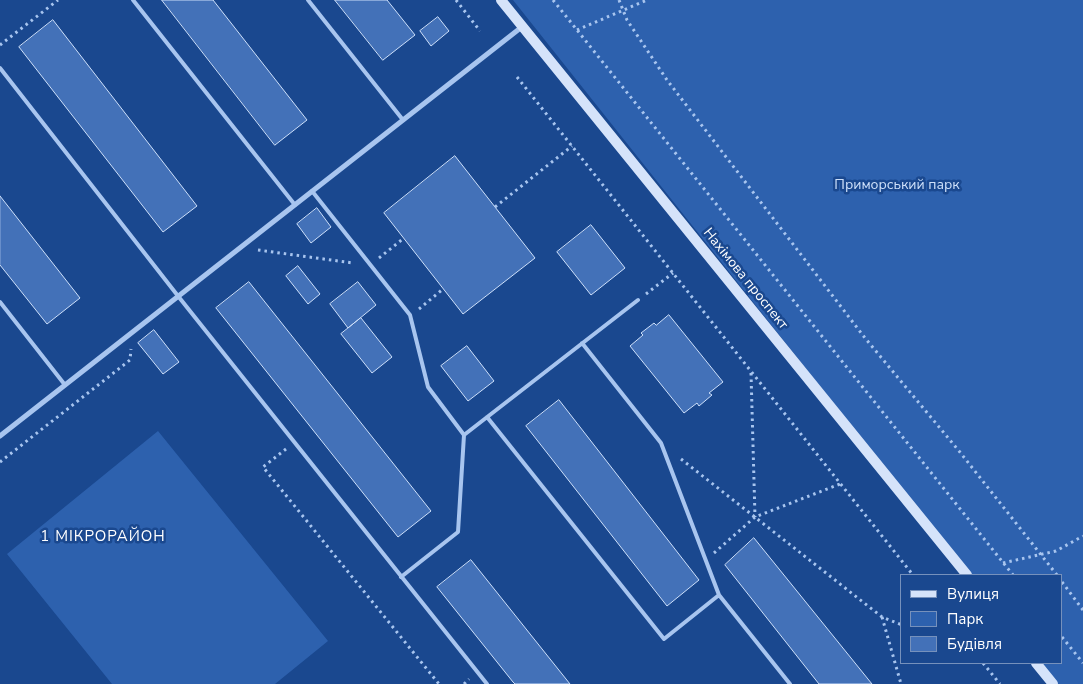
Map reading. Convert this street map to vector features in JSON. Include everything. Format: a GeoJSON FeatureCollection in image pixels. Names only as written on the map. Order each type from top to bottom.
{"type":"FeatureCollection","features":[{"type":"Feature","properties":{"kind":"main road","name":"Нахімова проспект"},"geometry":{"type":"LineString","coordinates":[[501,0],[966,574]]}},
{"type":"Feature","properties":{"kind":"main road"},"geometry":{"type":"LineString","coordinates":[[1037,664],[1053,684]]}},
{"type":"Feature","properties":{"kind":"street"},"geometry":{"type":"LineString","coordinates":[[0,436],[523,25]]}},
{"type":"Feature","properties":{"kind":"lane"},"geometry":{"type":"LineString","coordinates":[[133,0],[295,205]]}},
{"type":"Feature","properties":{"kind":"lane"},"geometry":{"type":"LineString","coordinates":[[308,0],[403,120]]}},
{"type":"Feature","properties":{"kind":"lane"},"geometry":{"type":"LineString","coordinates":[[0,68],[178,296],[487,684]]}},
{"type":"Feature","properties":{"kind":"lane"},"geometry":{"type":"LineString","coordinates":[[312,192],[410,315],[428,387],[464,435],[458,532],[401,577]]}},
{"type":"Feature","properties":{"kind":"lane"},"geometry":{"type":"LineString","coordinates":[[464,435],[638,300]]}},
{"type":"Feature","properties":{"kind":"lane"},"geometry":{"type":"LineString","coordinates":[[0,302],[65,385]]}},
{"type":"Feature","properties":{"kind":"lane"},"geometry":{"type":"LineString","coordinates":[[582,343],[661,443],[719,595],[790,684]]}},
{"type":"Feature","properties":{"kind":"lane"},"geometry":{"type":"LineString","coordinates":[[487,417],[664,639],[719,595]]}},
{"type":"Feature","properties":{"kind":"path"},"geometry":{"type":"LineString","coordinates":[[0,45],[58,0]]}},
{"type":"Feature","properties":{"kind":"path"},"geometry":{"type":"LineString","coordinates":[[456,0],[480,31]]}},
{"type":"Feature","properties":{"kind":"path"},"geometry":{"type":"LineString","coordinates":[[553,0],[1012,574]]}},
{"type":"Feature","properties":{"kind":"path"},"geometry":{"type":"LineString","coordinates":[[619,0],[627,20],[667,80],[865,338],[959,451],[1055,574]]}},
{"type":"Feature","properties":{"kind":"path"},"geometry":{"type":"LineString","coordinates":[[577,30],[647,0]]}},
{"type":"Feature","properties":{"kind":"path"},"geometry":{"type":"LineString","coordinates":[[517,77],[912,574]]}},
{"type":"Feature","properties":{"kind":"path"},"geometry":{"type":"LineString","coordinates":[[495,207],[572,146]]}},
{"type":"Feature","properties":{"kind":"path"},"geometry":{"type":"LineString","coordinates":[[240,248],[370,265],[404,238]]}},
{"type":"Feature","properties":{"kind":"path"},"geometry":{"type":"LineString","coordinates":[[638,300],[673,273]]}},
{"type":"Feature","properties":{"kind":"path"},"geometry":{"type":"LineString","coordinates":[[410,315],[444,289]]}},
{"type":"Feature","properties":{"kind":"path"},"geometry":{"type":"LineString","coordinates":[[0,462],[130,360],[131,333]]}},
{"type":"Feature","properties":{"kind":"path"},"geometry":{"type":"LineString","coordinates":[[751,371],[755,517]]}},
{"type":"Feature","properties":{"kind":"path"},"geometry":{"type":"LineString","coordinates":[[294,442],[263,467],[438,684]]}},
{"type":"Feature","properties":{"kind":"path"},"geometry":{"type":"LineString","coordinates":[[661,443],[882,617],[900,624]]}},
{"type":"Feature","properties":{"kind":"path"},"geometry":{"type":"LineString","coordinates":[[706,560],[755,517],[840,484]]}},
{"type":"Feature","properties":{"kind":"path"},"geometry":{"type":"LineString","coordinates":[[1003,563],[1056,550],[1083,536]]}},
{"type":"Feature","properties":{"kind":"path"},"geometry":{"type":"LineString","coordinates":[[1063,583],[1083,610]]}},
{"type":"Feature","properties":{"kind":"path"},"geometry":{"type":"LineString","coordinates":[[882,617],[901,684]]}},
{"type":"Feature","properties":{"kind":"path"},"geometry":{"type":"LineString","coordinates":[[1063,638],[1083,663]]}},
{"type":"Feature","properties":{"kind":"path"},"geometry":{"type":"LineString","coordinates":[[984,664],[1000,684]]}},
{"type":"Feature","properties":{"kind":"green space","name":"Приморський парк"},"geometry":{"type":"Polygon","coordinates":[[[513,0],[1083,0],[1083,684],[1056,684],[1040,664],[1063,664],[1063,574],[969,574],[513,0]]]}},
{"type":"Feature","properties":{"kind":"green space"},"geometry":{"type":"Polygon","coordinates":[[[158,431],[328,641],[275,684],[112,684],[7,554],[158,431]]]}},
{"type":"Feature","properties":{"kind":"building"},"geometry":{"type":"Polygon","coordinates":[[[162,0],[213,0],[307,120],[275,145],[162,0]]]}},
{"type":"Feature","properties":{"kind":"building"},"geometry":{"type":"Polygon","coordinates":[[[335,0],[387,0],[415,35],[383,60],[335,0]]]}},
{"type":"Feature","properties":{"kind":"building"},"geometry":{"type":"Polygon","coordinates":[[[438,17],[449,31],[431,46],[420,31],[438,17]]]}},
{"type":"Feature","properties":{"kind":"building"},"geometry":{"type":"Polygon","coordinates":[[[53,20],[197,206],[163,232],[19,47],[53,20]]]}},
{"type":"Feature","properties":{"kind":"building"},"geometry":{"type":"Polygon","coordinates":[[[455,156],[535,258],[463,314],[384,213],[455,156]]]}},
{"type":"Feature","properties":{"kind":"building"},"geometry":{"type":"Polygon","coordinates":[[[0,196],[80,298],[47,324],[0,265],[0,196]]]}},
{"type":"Feature","properties":{"kind":"building"},"geometry":{"type":"Polygon","coordinates":[[[317,208],[331,227],[311,243],[297,224],[317,208]]]}},
{"type":"Feature","properties":{"kind":"building"},"geometry":{"type":"Polygon","coordinates":[[[591,225],[625,268],[591,295],[557,252],[591,225]]]}},
{"type":"Feature","properties":{"kind":"building"},"geometry":{"type":"Polygon","coordinates":[[[298,266],[320,294],[308,304],[286,276],[298,266]]]}},
{"type":"Feature","properties":{"kind":"building"},"geometry":{"type":"Polygon","coordinates":[[[249,282],[431,511],[398,537],[216,308],[249,282]]]}},
{"type":"Feature","properties":{"kind":"building"},"geometry":{"type":"Polygon","coordinates":[[[358,282],[376,305],[348,328],[330,304],[358,282]]]}},
{"type":"Feature","properties":{"kind":"building"},"geometry":{"type":"Polygon","coordinates":[[[669,315],[723,382],[709,393],[712,395],[699,406],[697,403],[684,413],[630,346],[643,335],[641,333],[669,315]]]}},
{"type":"Feature","properties":{"kind":"building"},"geometry":{"type":"Polygon","coordinates":[[[361,318],[392,357],[372,373],[341,334],[361,318]]]}},
{"type":"Feature","properties":{"kind":"building"},"geometry":{"type":"Polygon","coordinates":[[[154,330],[179,362],[163,374],[138,343],[154,330]]]}},
{"type":"Feature","properties":{"kind":"building"},"geometry":{"type":"Polygon","coordinates":[[[467,346],[494,381],[468,401],[441,366],[467,346]]]}},
{"type":"Feature","properties":{"kind":"building"},"geometry":{"type":"Polygon","coordinates":[[[559,400],[699,580],[667,606],[526,426],[559,400]]]}},
{"type":"Feature","properties":{"kind":"building"},"geometry":{"type":"Polygon","coordinates":[[[754,538],[872,684],[819,684],[725,565],[754,538]]]}},
{"type":"Feature","properties":{"kind":"building"},"geometry":{"type":"Polygon","coordinates":[[[471,560],[570,684],[515,684],[437,587],[471,560]]]}},
{"type":"Feature","properties":{"kind":"district","name":"1 МІКРОРАЙОН"},"geometry":{"type":"Point","coordinates":[103,537]}}]}
